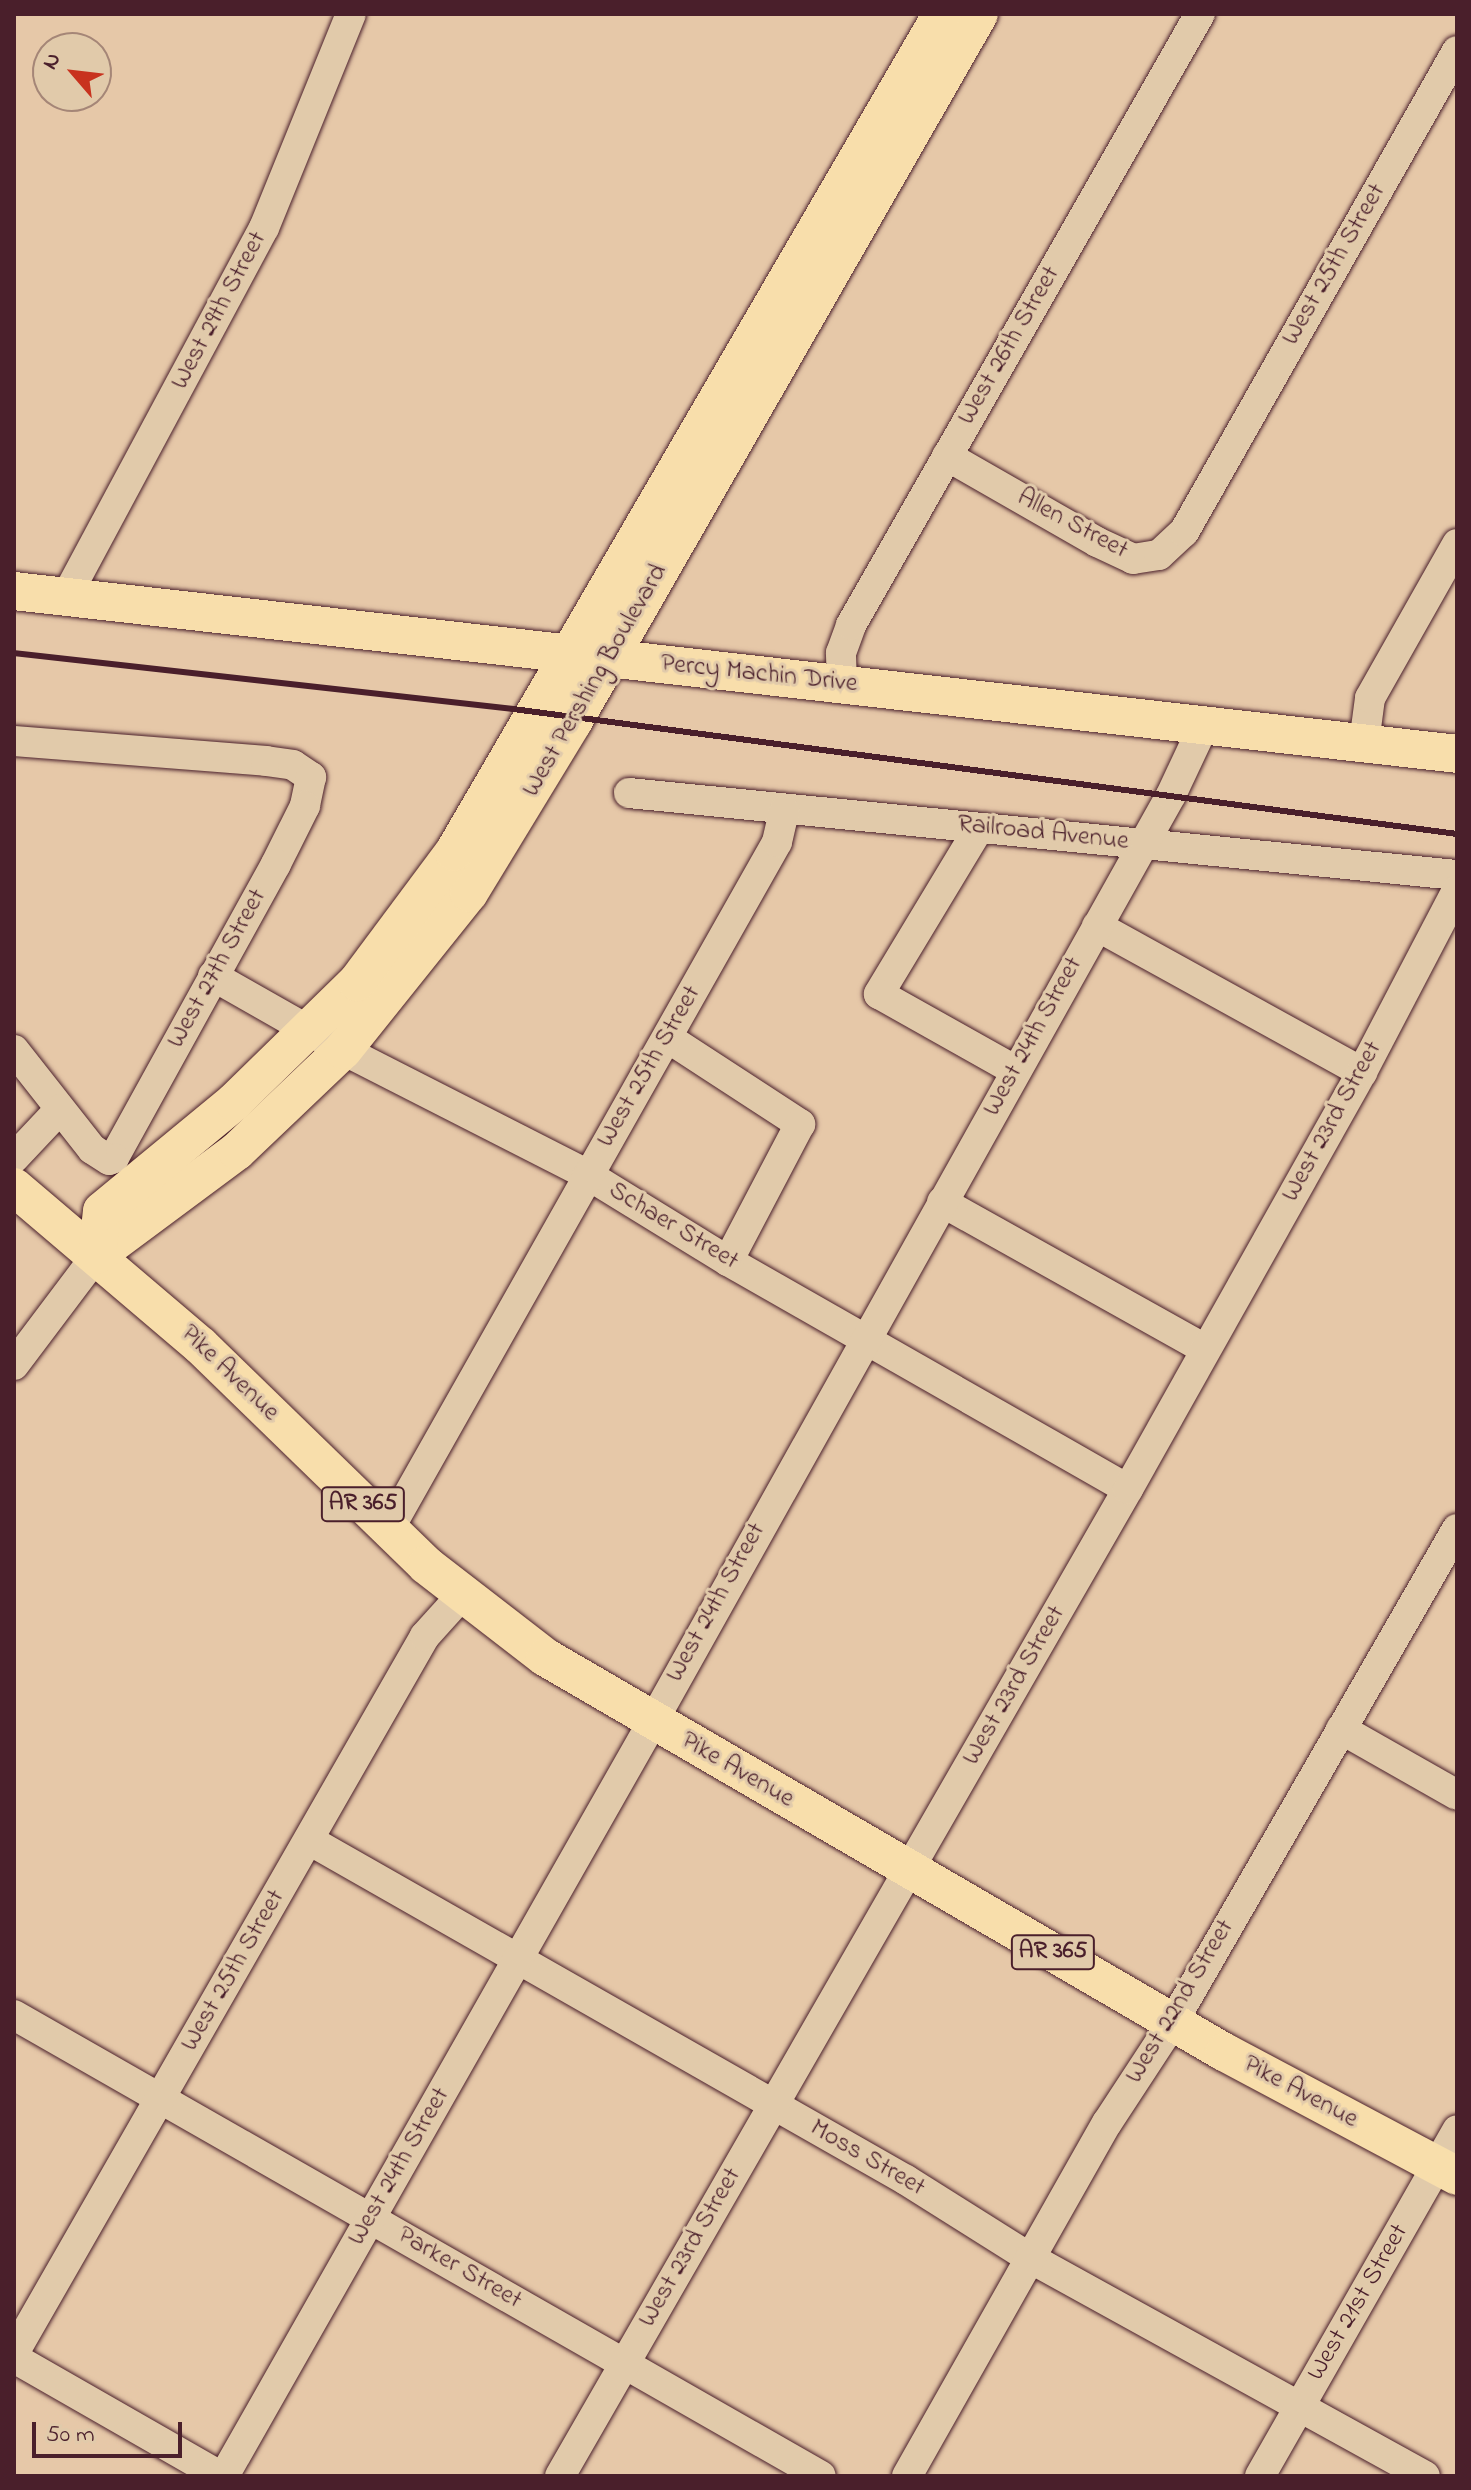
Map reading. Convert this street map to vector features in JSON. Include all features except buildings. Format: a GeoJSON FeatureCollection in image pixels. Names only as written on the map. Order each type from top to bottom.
{"type":"FeatureCollection","features":[{"type":"Feature","properties":{"kind":"main road","name":"West Pershing Boulevard"},"geometry":{"type":"LineString","coordinates":[[97,1255],[102,1211],[234,1102],[357,982],[454,852],[942,14]]}},
{"type":"Feature","properties":{"kind":"main road","name":"West Pershing Boulevard"},"geometry":{"type":"LineString","coordinates":[[97,1255],[237,1151],[343,1050],[469,893],[609,658],[979,14]]}},
{"type":"Feature","properties":{"kind":"main road","name":"Percy Machin Drive"},"geometry":{"type":"LineString","coordinates":[[14,591],[1457,754]]}},
{"type":"Feature","properties":{"kind":"main road","name":"AR 365"},"geometry":{"type":"LineString","coordinates":[[14,1187],[97,1255]]}},
{"type":"Feature","properties":{"kind":"main road","name":"Pike Avenue"},"geometry":{"type":"LineString","coordinates":[[97,1255],[201,1346],[389,1529],[462,1595],[545,1657],[652,1723],[1173,2022],[1447,2171]]}},
{"type":"Feature","properties":{"kind":"street","name":"West 29th Street"},"geometry":{"type":"LineString","coordinates":[[66,597],[259,239],[351,14]]}},
{"type":"Feature","properties":{"kind":"street","name":"West 26th Street"},"geometry":{"type":"LineString","coordinates":[[842,684],[841,653],[851,625],[1200,14]]}},
{"type":"Feature","properties":{"kind":"street","name":"West 25th Street"},"geometry":{"type":"LineString","coordinates":[[1213,480],[1457,51]]}},
{"type":"Feature","properties":{"kind":"street","name":"Allen Street"},"geometry":{"type":"LineString","coordinates":[[947,456],[1097,542],[1140,560],[1159,555],[1178,539],[1213,480]]}},
{"type":"Feature","properties":{"kind":"street"},"geometry":{"type":"LineString","coordinates":[[1364,743],[1370,698],[1457,544]]}},
{"type":"Feature","properties":{"kind":"street","name":"West 24th Street"},"geometry":{"type":"LineString","coordinates":[[222,2476],[652,1723],[1144,843],[1204,725]]}},
{"type":"Feature","properties":{"kind":"street","name":"West 27th Street"},"geometry":{"type":"LineString","coordinates":[[14,741],[266,761],[307,772],[311,792],[213,976],[109,1160],[92,1149],[60,1109]]}},
{"type":"Feature","properties":{"kind":"street","name":"Railroad Avenue"},"geometry":{"type":"LineString","coordinates":[[629,793],[784,811],[1457,875]]}},
{"type":"Feature","properties":{"kind":"street","name":"West 25th Street"},"geometry":{"type":"LineString","coordinates":[[389,1529],[777,842],[784,811]]}},
{"type":"Feature","properties":{"kind":"street"},"geometry":{"type":"LineString","coordinates":[[979,828],[879,994],[1016,1071]]}},
{"type":"Feature","properties":{"kind":"street","name":"West 23rd Street"},"geometry":{"type":"LineString","coordinates":[[560,2476],[1128,1489],[1362,1072],[1457,890]]}},
{"type":"Feature","properties":{"kind":"street"},"geometry":{"type":"LineString","coordinates":[[1097,926],[1362,1072]]}},
{"type":"Feature","properties":{"kind":"street","name":"Schaer Street"},"geometry":{"type":"LineString","coordinates":[[213,976],[343,1050],[588,1175],[728,1261],[1128,1489]]}},
{"type":"Feature","properties":{"kind":"street"},"geometry":{"type":"LineString","coordinates":[[668,1038],[800,1124],[728,1261]]}},
{"type":"Feature","properties":{"kind":"street"},"geometry":{"type":"LineString","coordinates":[[14,1050],[60,1109],[14,1158]]}},
{"type":"Feature","properties":{"kind":"street"},"geometry":{"type":"LineString","coordinates":[[942,1202],[1205,1349]]}},
{"type":"Feature","properties":{"kind":"street","name":"West Pershing Boulevard"},"geometry":{"type":"LineString","coordinates":[[14,1365],[97,1255]]}},
{"type":"Feature","properties":{"kind":"street","name":"West 22nd Street"},"geometry":{"type":"LineString","coordinates":[[907,2476],[1107,2123],[1173,2022],[1457,1529]]}},
{"type":"Feature","properties":{"kind":"street","name":"West 25th Street"},"geometry":{"type":"LineString","coordinates":[[14,2355],[425,1636],[462,1595]]}},
{"type":"Feature","properties":{"kind":"street"},"geometry":{"type":"LineString","coordinates":[[1341,1729],[1457,1795]]}},
{"type":"Feature","properties":{"kind":"street","name":"Moss Street"},"geometry":{"type":"LineString","coordinates":[[309,1840],[773,2104],[1030,2258],[1425,2476]]}},
{"type":"Feature","properties":{"kind":"street","name":"Parker Street"},"geometry":{"type":"LineString","coordinates":[[14,2015],[821,2476]]}},
{"type":"Feature","properties":{"kind":"street","name":"West 21st Street"},"geometry":{"type":"LineString","coordinates":[[1260,2476],[1447,2171],[1457,2130]]}},
{"type":"Feature","properties":{"kind":"street"},"geometry":{"type":"LineString","coordinates":[[14,2355],[222,2476]]}},
{"type":"Feature","properties":{"kind":"railway"},"geometry":{"type":"LineString","coordinates":[[14,653],[513,709],[1457,834]]}}]}
